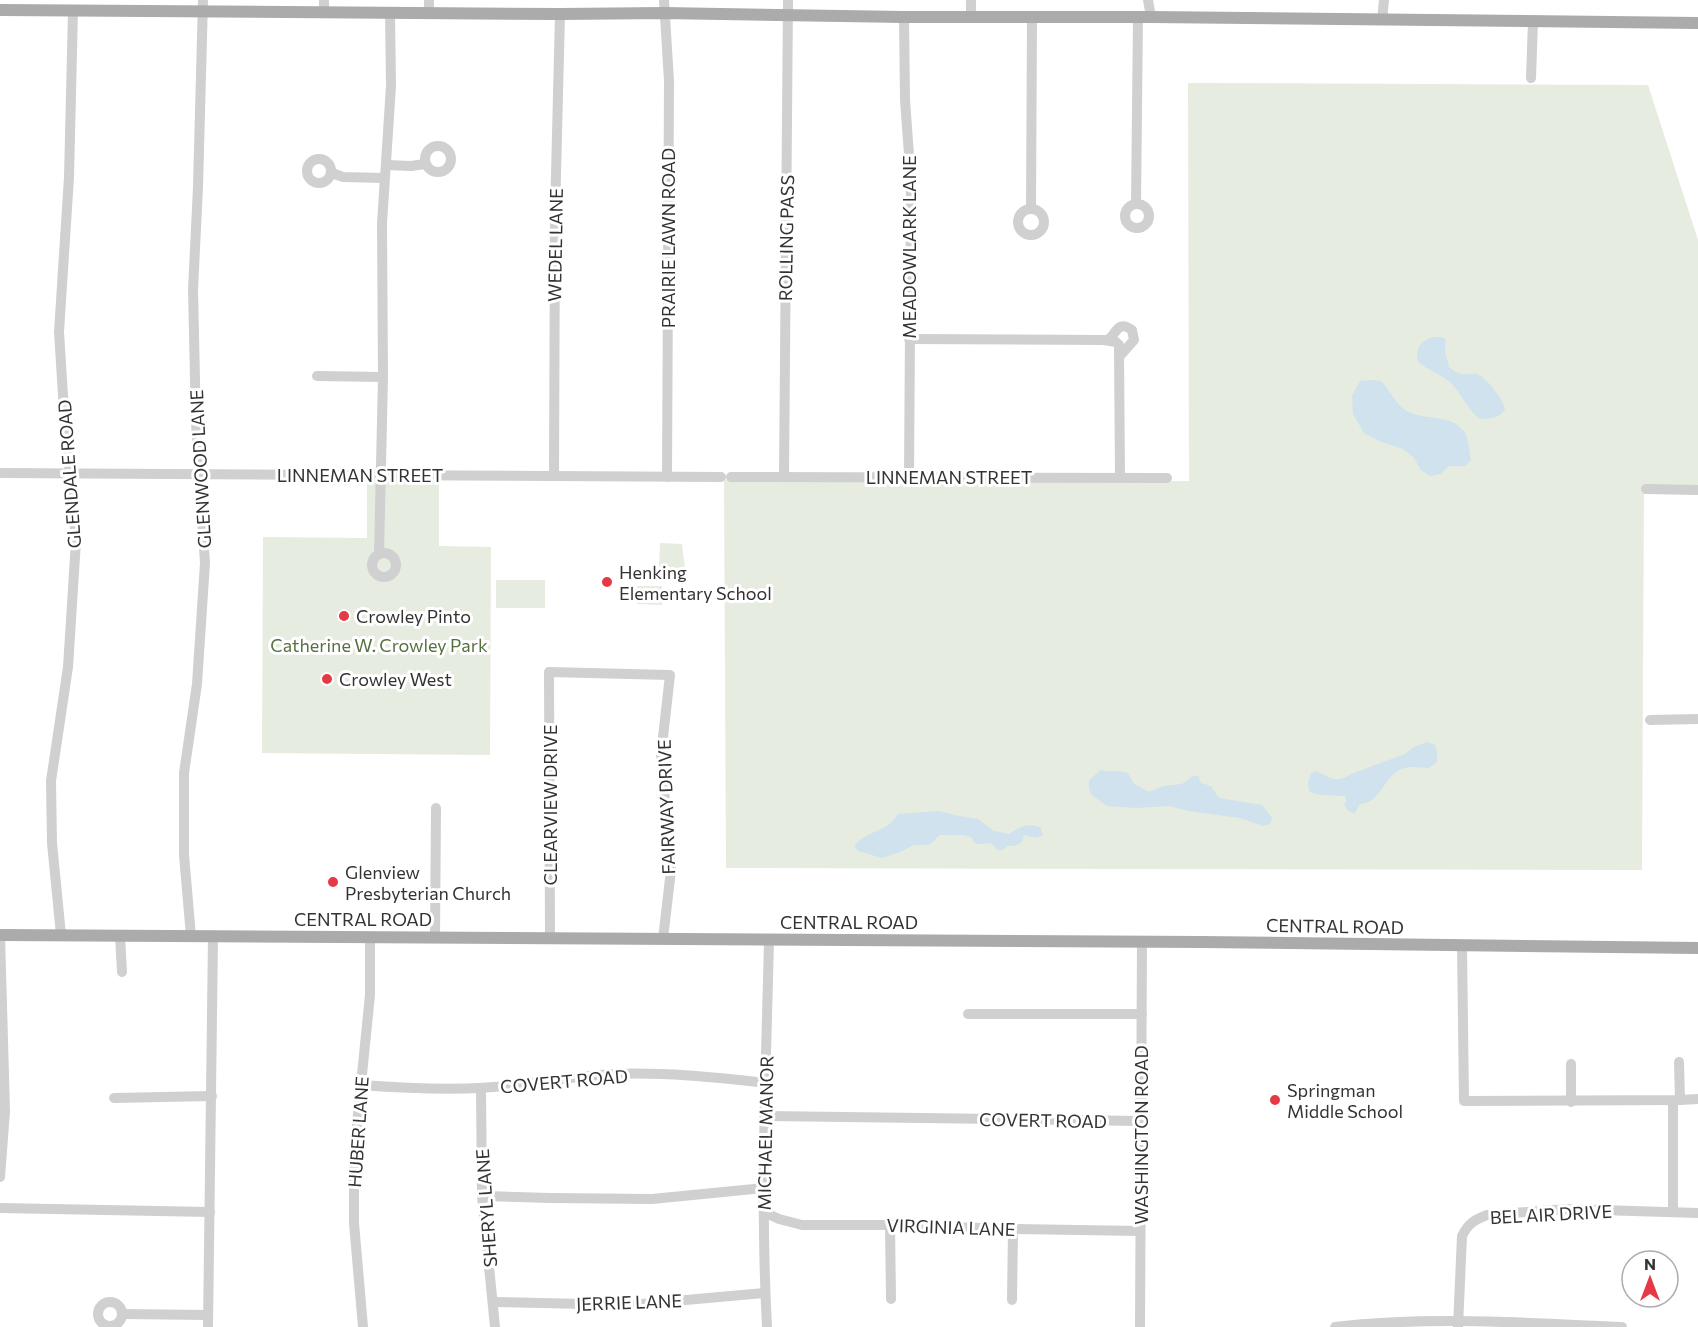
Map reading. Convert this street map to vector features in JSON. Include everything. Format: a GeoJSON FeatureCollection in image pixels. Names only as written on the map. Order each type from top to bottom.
{"type":"FeatureCollection","features":[{"type":"Feature","properties":{"kind":"main road"},"geometry":{"type":"LineString","coordinates":[[0,10],[49,5],[73,10],[202,5],[324,6],[390,13],[429,6],[560,14],[664,13],[788,16],[1698,23]]}},
{"type":"Feature","properties":{"kind":"main road","name":"CENTRAL ROAD"},"geometry":{"type":"LineString","coordinates":[[0,935],[1698,948]]}},
{"type":"Feature","properties":{"kind":"street","name":"PRAIRIE LAWN ROAD"},"geometry":{"type":"LineString","coordinates":[[664,0],[669,81],[667,477]]}},
{"type":"Feature","properties":{"kind":"street","name":"ROLLING PASS"},"geometry":{"type":"LineString","coordinates":[[784,477],[788,0]]}},
{"type":"Feature","properties":{"kind":"street"},"geometry":{"type":"LineString","coordinates":[[971,0],[971,17]]}},
{"type":"Feature","properties":{"kind":"street"},"geometry":{"type":"LineString","coordinates":[[1148,0],[1151,17]]}},
{"type":"Feature","properties":{"kind":"street"},"geometry":{"type":"LineString","coordinates":[[1382,20],[1384,0]]}},
{"type":"Feature","properties":{"kind":"street","name":"GLENWOOD LANE"},"geometry":{"type":"LineString","coordinates":[[191,936],[184,855],[184,773],[197,684],[205,563],[196,424],[193,290],[202,5]]}},
{"type":"Feature","properties":{"kind":"street","name":"GLENDALE ROAD"},"geometry":{"type":"LineString","coordinates":[[61,935],[52,843],[51,781],[68,667],[76,541],[64,411],[60,332],[69,177],[73,10]]}},
{"type":"Feature","properties":{"kind":"street"},"geometry":{"type":"LineString","coordinates":[[379,554],[383,377],[381,266],[384,178],[391,86],[390,13]]}},
{"type":"Feature","properties":{"kind":"street","name":"WEDEL LANE"},"geometry":{"type":"LineString","coordinates":[[554,476],[555,215],[560,14]]}},
{"type":"Feature","properties":{"kind":"street","name":"MEADOWLARK LANE"},"geometry":{"type":"LineString","coordinates":[[904,17],[905,100],[911,182],[909,477]]}},
{"type":"Feature","properties":{"kind":"street"},"geometry":{"type":"LineString","coordinates":[[1031,209],[1032,17]]}},
{"type":"Feature","properties":{"kind":"street"},"geometry":{"type":"LineString","coordinates":[[1136,204],[1138,17]]}},
{"type":"Feature","properties":{"kind":"street"},"geometry":{"type":"LineString","coordinates":[[1531,78],[1533,21]]}},
{"type":"Feature","properties":{"kind":"street"},"geometry":{"type":"LineString","coordinates":[[386,165],[425,164]]}},
{"type":"Feature","properties":{"kind":"street"},"geometry":{"type":"LineString","coordinates":[[332,173],[343,177],[384,178]]}},
{"type":"Feature","properties":{"kind":"street"},"geometry":{"type":"LineString","coordinates":[[1107,340],[1112,338],[1120,327],[1127,326],[1132,330],[1134,340],[1119,353]]}},
{"type":"Feature","properties":{"kind":"street"},"geometry":{"type":"LineString","coordinates":[[909,339],[1107,340],[1116,342],[1119,345],[1120,477]]}},
{"type":"Feature","properties":{"kind":"street"},"geometry":{"type":"LineString","coordinates":[[317,376],[383,377]]}},
{"type":"Feature","properties":{"kind":"street","name":"LINNEMAN STREET"},"geometry":{"type":"LineString","coordinates":[[0,473],[1167,478]]}},
{"type":"Feature","properties":{"kind":"street"},"geometry":{"type":"LineString","coordinates":[[1646,489],[1698,490]]}},
{"type":"Feature","properties":{"kind":"street","name":"FAIRWAY DRIVE"},"geometry":{"type":"LineString","coordinates":[[549,672],[670,675],[661,755],[670,870],[663,939]]}},
{"type":"Feature","properties":{"kind":"street","name":"CLEARVIEW DRIVE"},"geometry":{"type":"LineString","coordinates":[[549,672],[550,938]]}},
{"type":"Feature","properties":{"kind":"street"},"geometry":{"type":"LineString","coordinates":[[1650,720],[1698,719]]}},
{"type":"Feature","properties":{"kind":"street"},"geometry":{"type":"LineString","coordinates":[[435,938],[436,808]]}},
{"type":"Feature","properties":{"kind":"street"},"geometry":{"type":"LineString","coordinates":[[0,935],[5,1111],[0,1177]]}},
{"type":"Feature","properties":{"kind":"street"},"geometry":{"type":"LineString","coordinates":[[120,936],[122,972]]}},
{"type":"Feature","properties":{"kind":"street"},"geometry":{"type":"LineString","coordinates":[[208,1327],[213,936]]}},
{"type":"Feature","properties":{"kind":"street","name":"HUBER LANE"},"geometry":{"type":"LineString","coordinates":[[363,1327],[354,1223],[354,1171],[370,995],[370,937]]}},
{"type":"Feature","properties":{"kind":"street","name":"MICHAEL MANOR"},"geometry":{"type":"LineString","coordinates":[[767,1327],[764,1188],[769,940]]}},
{"type":"Feature","properties":{"kind":"street","name":"WASHINGTON ROAD"},"geometry":{"type":"LineString","coordinates":[[1140,1327],[1142,942]]}},
{"type":"Feature","properties":{"kind":"street"},"geometry":{"type":"LineString","coordinates":[[1462,945],[1464,1101],[1571,1102],[1698,1099]]}},
{"type":"Feature","properties":{"kind":"street"},"geometry":{"type":"LineString","coordinates":[[968,1014],[1142,1014]]}},
{"type":"Feature","properties":{"kind":"street"},"geometry":{"type":"LineString","coordinates":[[1673,1212],[1679,1062]]}},
{"type":"Feature","properties":{"kind":"street"},"geometry":{"type":"LineString","coordinates":[[1571,1064],[1571,1102]]}},
{"type":"Feature","properties":{"kind":"street","name":"COVERT ROAD"},"geometry":{"type":"LineString","coordinates":[[361,1085],[417,1089],[481,1088],[610,1074],[688,1076],[766,1083]]}},
{"type":"Feature","properties":{"kind":"street","name":"SHERYL LANE"},"geometry":{"type":"LineString","coordinates":[[481,1088],[482,1196],[495,1327]]}},
{"type":"Feature","properties":{"kind":"street"},"geometry":{"type":"LineString","coordinates":[[114,1098],[212,1096]]}},
{"type":"Feature","properties":{"kind":"street","name":"COVERT ROAD"},"geometry":{"type":"LineString","coordinates":[[766,1116],[1141,1121]]}},
{"type":"Feature","properties":{"kind":"street"},"geometry":{"type":"LineString","coordinates":[[482,1196],[652,1199],[764,1188]]}},
{"type":"Feature","properties":{"kind":"street"},"geometry":{"type":"LineString","coordinates":[[0,1208],[210,1212]]}},
{"type":"Feature","properties":{"kind":"street","name":"BEL AIR DRIVE"},"geometry":{"type":"LineString","coordinates":[[1458,1324],[1462,1236],[1468,1225],[1477,1219],[1486,1215],[1568,1209],[1698,1213]]}},
{"type":"Feature","properties":{"kind":"street","name":"VIRGINIA LANE"},"geometry":{"type":"LineString","coordinates":[[764,1212],[802,1226],[890,1225],[1140,1231]]}},
{"type":"Feature","properties":{"kind":"street"},"geometry":{"type":"LineString","coordinates":[[890,1225],[891,1299]]}},
{"type":"Feature","properties":{"kind":"street"},"geometry":{"type":"LineString","coordinates":[[1012,1300],[1013,1229]]}},
{"type":"Feature","properties":{"kind":"street","name":"JERRIE LANE"},"geometry":{"type":"LineString","coordinates":[[493,1302],[630,1305],[765,1293]]}},
{"type":"Feature","properties":{"kind":"street"},"geometry":{"type":"LineString","coordinates":[[122,1314],[208,1315]]}},
{"type":"Feature","properties":{"kind":"street"},"geometry":{"type":"LineString","coordinates":[[1335,1327],[1371,1323],[1622,1327]]}},
{"type":"Feature","properties":{"kind":"green space"},"geometry":{"type":"Polygon","coordinates":[[[1188,83],[1648,85],[1698,240],[1698,486],[1644,486],[1642,870],[726,868],[724,480],[1189,481],[1188,83]]]}},
{"type":"Feature","properties":{"kind":"green space","name":"Catherine W. Crowley Park"},"geometry":{"type":"Polygon","coordinates":[[[367,480],[439,480],[439,546],[491,547],[490,755],[262,753],[263,537],[367,538],[367,480]]]}},
{"type":"Feature","properties":{"kind":"green space"},"geometry":{"type":"Polygon","coordinates":[[[660,543],[682,544],[685,569],[673,574],[659,571],[660,543]]]}},
{"type":"Feature","properties":{"kind":"green space"},"geometry":{"type":"Polygon","coordinates":[[[496,580],[545,580],[545,608],[496,608],[496,580]]]}},
{"type":"Feature","properties":{"kind":"green space"},"geometry":{"type":"Polygon","coordinates":[[[637,586],[662,586],[662,605],[637,604],[637,586]]]}},
{"type":"Feature","properties":{"kind":"water"},"geometry":{"type":"Polygon","coordinates":[[[1434,337],[1446,339],[1445,352],[1449,367],[1460,374],[1477,374],[1490,384],[1504,405],[1505,409],[1500,415],[1480,419],[1450,382],[1418,362],[1418,349],[1425,341],[1434,337]]]}},
{"type":"Feature","properties":{"kind":"water"},"geometry":{"type":"Polygon","coordinates":[[[1360,381],[1381,381],[1398,404],[1412,414],[1445,420],[1459,426],[1465,433],[1471,460],[1465,466],[1449,466],[1441,474],[1430,476],[1421,470],[1414,458],[1403,449],[1364,433],[1353,414],[1352,396],[1360,381]]]}},
{"type":"Feature","properties":{"kind":"water"},"geometry":{"type":"Polygon","coordinates":[[[1427,742],[1435,745],[1437,762],[1429,768],[1407,767],[1397,772],[1391,776],[1373,799],[1360,804],[1355,813],[1346,808],[1345,796],[1322,795],[1309,791],[1308,782],[1311,773],[1316,771],[1333,779],[1341,779],[1405,754],[1414,747],[1427,742]]]}},
{"type":"Feature","properties":{"kind":"water"},"geometry":{"type":"Polygon","coordinates":[[[1100,770],[1128,773],[1134,784],[1149,792],[1163,786],[1182,784],[1193,776],[1198,776],[1201,783],[1211,786],[1219,798],[1262,805],[1272,818],[1270,824],[1263,826],[1240,818],[1169,806],[1136,808],[1107,806],[1092,795],[1089,788],[1089,781],[1100,770]]]}},
{"type":"Feature","properties":{"kind":"water"},"geometry":{"type":"Polygon","coordinates":[[[938,811],[978,819],[994,831],[1009,834],[1024,826],[1040,827],[1043,835],[1036,838],[1024,835],[1022,842],[1015,846],[997,850],[991,843],[976,844],[971,837],[940,835],[929,845],[914,845],[882,858],[858,851],[854,846],[866,836],[888,825],[898,814],[938,811]]]}},
{"type":"Feature","properties":{"kind":"place","name":"Henking Elementary School"},"geometry":{"type":"Point","coordinates":[607,582]}},
{"type":"Feature","properties":{"kind":"place","name":"Crowley Pinto"},"geometry":{"type":"Point","coordinates":[344,616]}},
{"type":"Feature","properties":{"kind":"place","name":"Crowley West"},"geometry":{"type":"Point","coordinates":[327,679]}},
{"type":"Feature","properties":{"kind":"place","name":"Glenview Presbyterian Church"},"geometry":{"type":"Point","coordinates":[333,882]}},
{"type":"Feature","properties":{"kind":"place","name":"Springman Middle School"},"geometry":{"type":"Point","coordinates":[1275,1100]}}]}
